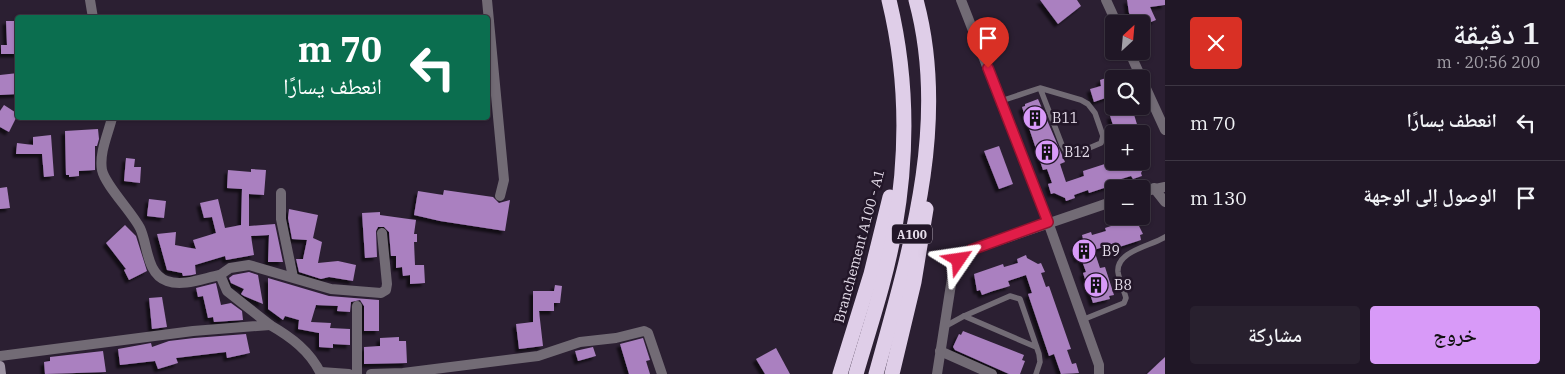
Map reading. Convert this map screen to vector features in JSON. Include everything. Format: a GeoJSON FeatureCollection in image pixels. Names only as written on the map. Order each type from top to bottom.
{"type":"FeatureCollection","features":[{"type":"Feature","properties":{"kind":"highway","name":"A100"},"geometry":{"type":"LineString","coordinates":[[856,374],[895,228],[902,174],[905,124],[897,33],[890,0]]}},
{"type":"Feature","properties":{"kind":"highway","name":"A100"},"geometry":{"type":"LineString","coordinates":[[876,374],[911,240],[924,162],[929,91],[926,51],[916,0]]}},
{"type":"Feature","properties":{"kind":"highway"},"geometry":{"type":"LineString","coordinates":[[892,374],[914,282],[926,210],[931,167],[929,91]]}},
{"type":"Feature","properties":{"kind":"highway","name":"Branchement A100 - A1"},"geometry":{"type":"LineString","coordinates":[[840,374],[885,222],[905,124]]}},
{"type":"Feature","properties":{"kind":"street"},"geometry":{"type":"LineString","coordinates":[[90,0],[92,15]]}},
{"type":"Feature","properties":{"kind":"street"},"geometry":{"type":"LineString","coordinates":[[487,0],[488,15]]}},
{"type":"Feature","properties":{"kind":"street"},"geometry":{"type":"LineString","coordinates":[[961,0],[1048,222],[1099,365],[1098,374]]}},
{"type":"Feature","properties":{"kind":"street"},"geometry":{"type":"LineString","coordinates":[[1106,0],[1113,15]]}},
{"type":"Feature","properties":{"kind":"street"},"geometry":{"type":"LineString","coordinates":[[490,32],[504,180],[500,196]]}},
{"type":"Feature","properties":{"kind":"street"},"geometry":{"type":"LineString","coordinates":[[1133,60],[1165,130]]}},
{"type":"Feature","properties":{"kind":"street"},"geometry":{"type":"LineString","coordinates":[[111,120],[103,151],[102,173],[140,228],[147,246],[149,259],[158,275],[166,281],[181,284],[220,275],[230,268],[248,265],[331,289],[381,293],[386,290],[387,284],[382,233]]}},
{"type":"Feature","properties":{"kind":"street"},"geometry":{"type":"LineString","coordinates":[[1150,189],[1165,187]]}},
{"type":"Feature","properties":{"kind":"street"},"geometry":{"type":"LineString","coordinates":[[1154,188],[1165,202]]}},
{"type":"Feature","properties":{"kind":"street"},"geometry":{"type":"LineString","coordinates":[[281,193],[281,219],[293,277]]}},
{"type":"Feature","properties":{"kind":"street"},"geometry":{"type":"LineString","coordinates":[[937,374],[952,278],[959,260],[971,250],[1105,204]]}},
{"type":"Feature","properties":{"kind":"street"},"geometry":{"type":"LineString","coordinates":[[220,275],[227,291],[304,349],[321,373],[348,374]]}},
{"type":"Feature","properties":{"kind":"street"},"geometry":{"type":"LineString","coordinates":[[357,306],[357,374]]}},
{"type":"Feature","properties":{"kind":"street"},"geometry":{"type":"LineString","coordinates":[[0,356],[193,331],[270,325]]}},
{"type":"Feature","properties":{"kind":"street"},"geometry":{"type":"LineString","coordinates":[[371,374],[403,373],[538,356],[580,342],[616,338],[644,331],[648,333],[651,340],[662,374]]}},
{"type":"Feature","properties":{"kind":"street"},"geometry":{"type":"LineString","coordinates":[[940,351],[992,374]]}},
{"type":"Feature","properties":{"kind":"street"},"geometry":{"type":"LineString","coordinates":[[0,366],[1,374]]}},
{"type":"Feature","properties":{"kind":"lane"},"geometry":{"type":"LineString","coordinates":[[1001,101],[1040,88],[1080,100],[1088,104],[1095,113],[1103,136],[1101,143],[1075,154],[1067,152],[1062,145],[1040,88]]}},
{"type":"Feature","properties":{"kind":"lane"},"geometry":{"type":"LineString","coordinates":[[1082,320],[1124,303],[1126,298],[1118,271],[1120,261],[1126,255],[1165,237]]}},
{"type":"Feature","properties":{"kind":"lane"},"geometry":{"type":"LineString","coordinates":[[944,327],[1010,296],[1016,296],[1020,299],[1040,362],[1036,374]]}},
{"type":"Feature","properties":{"kind":"lane"},"geometry":{"type":"LineString","coordinates":[[964,316],[1036,347]]}},
{"type":"Feature","properties":{"kind":"building"},"geometry":{"type":"Polygon","coordinates":[[[1040,0],[1077,0],[1081,6],[1058,24],[1040,0]]]}},
{"type":"Feature","properties":{"kind":"building"},"geometry":{"type":"Polygon","coordinates":[[[1127,0],[1165,0],[1165,5],[1150,7],[1156,20],[1150,22],[1150,15],[1130,15],[1127,0]]]}},
{"type":"Feature","properties":{"kind":"building"},"geometry":{"type":"Polygon","coordinates":[[[6,21],[15,21],[15,54],[1,54],[1,45],[7,45],[6,21]]]}},
{"type":"Feature","properties":{"kind":"building"},"geometry":{"type":"Polygon","coordinates":[[[15,73],[15,94],[0,95],[0,75],[15,73]]]}},
{"type":"Feature","properties":{"kind":"building"},"geometry":{"type":"Polygon","coordinates":[[[1105,78],[1105,98],[1094,102],[1090,89],[1101,86],[1100,80],[1105,78]]]}},
{"type":"Feature","properties":{"kind":"building"},"geometry":{"type":"Polygon","coordinates":[[[1038,99],[1065,162],[1060,164],[1066,182],[1084,176],[1083,171],[1105,164],[1105,170],[1143,170],[1142,176],[1133,179],[1131,176],[1118,180],[1105,180],[1105,188],[1089,193],[1088,190],[1074,195],[1075,198],[1066,201],[1065,198],[1054,193],[1051,194],[1048,184],[1052,183],[1047,169],[1043,170],[1022,107],[1038,99]]]}},
{"type":"Feature","properties":{"kind":"building"},"geometry":{"type":"Polygon","coordinates":[[[4,105],[15,112],[15,120],[9,132],[0,127],[0,111],[4,105]]]}},
{"type":"Feature","properties":{"kind":"building"},"geometry":{"type":"Polygon","coordinates":[[[1134,115],[1137,125],[1113,125],[1110,116],[1134,115]]]}},
{"type":"Feature","properties":{"kind":"building"},"geometry":{"type":"Polygon","coordinates":[[[98,129],[99,139],[97,146],[95,146],[95,170],[79,171],[79,176],[69,177],[69,175],[66,175],[65,131],[98,129]]]}},
{"type":"Feature","properties":{"kind":"building"},"geometry":{"type":"Polygon","coordinates":[[[51,135],[54,176],[44,177],[42,154],[16,154],[17,143],[33,145],[33,137],[51,135]]]}},
{"type":"Feature","properties":{"kind":"building"},"geometry":{"type":"Polygon","coordinates":[[[999,146],[1013,184],[999,189],[984,151],[999,146]]]}},
{"type":"Feature","properties":{"kind":"building"},"geometry":{"type":"Polygon","coordinates":[[[126,158],[135,159],[134,167],[141,167],[140,183],[124,181],[126,158]]]}},
{"type":"Feature","properties":{"kind":"building"},"geometry":{"type":"Polygon","coordinates":[[[251,169],[266,170],[264,195],[249,194],[249,226],[275,224],[283,262],[268,262],[269,235],[251,236],[254,255],[226,260],[225,256],[195,265],[196,274],[192,275],[183,276],[182,273],[167,270],[157,234],[176,232],[175,245],[196,249],[193,240],[216,233],[212,217],[204,218],[200,203],[218,199],[225,228],[241,225],[242,189],[227,188],[228,170],[251,172],[251,169]]]}},
{"type":"Feature","properties":{"kind":"building"},"geometry":{"type":"Polygon","coordinates":[[[7,187],[10,208],[0,209],[0,188],[7,187]]]}},
{"type":"Feature","properties":{"kind":"building"},"geometry":{"type":"Polygon","coordinates":[[[444,190],[493,197],[499,203],[510,200],[505,231],[414,215],[418,191],[443,195],[444,190]]]}},
{"type":"Feature","properties":{"kind":"building"},"geometry":{"type":"Polygon","coordinates":[[[149,199],[166,201],[164,218],[147,216],[149,199]]]}},
{"type":"Feature","properties":{"kind":"building"},"geometry":{"type":"Polygon","coordinates":[[[289,209],[318,215],[313,238],[322,242],[318,263],[338,261],[356,265],[353,281],[329,277],[321,279],[299,272],[296,259],[303,259],[307,240],[292,239],[288,218],[289,209]]]}},
{"type":"Feature","properties":{"kind":"building"},"geometry":{"type":"Polygon","coordinates":[[[380,212],[380,215],[416,220],[414,234],[417,234],[417,242],[414,242],[415,265],[424,265],[425,283],[410,284],[410,275],[403,276],[402,267],[396,268],[396,256],[391,256],[389,232],[384,227],[378,227],[376,231],[377,257],[365,258],[362,213],[380,212]]]}},
{"type":"Feature","properties":{"kind":"building"},"geometry":{"type":"Polygon","coordinates":[[[125,225],[136,236],[147,271],[129,280],[124,270],[126,269],[106,243],[125,225]]]}},
{"type":"Feature","properties":{"kind":"building"},"geometry":{"type":"Polygon","coordinates":[[[1114,225],[1138,225],[1143,234],[1140,235],[1141,240],[1113,249],[1112,244],[1094,250],[1100,268],[1105,267],[1114,295],[1109,296],[1110,299],[1093,303],[1083,273],[1086,272],[1081,258],[1078,260],[1074,250],[1083,239],[1082,235],[1091,232],[1092,235],[1106,231],[1105,228],[1114,225]]]}},
{"type":"Feature","properties":{"kind":"building"},"geometry":{"type":"Polygon","coordinates":[[[1026,255],[1027,258],[1038,264],[1041,263],[1045,272],[1041,273],[1046,287],[1049,286],[1071,349],[1067,350],[1072,364],[1076,363],[1079,373],[1061,374],[1054,354],[1049,356],[1028,294],[1032,293],[1026,275],[1008,281],[1010,286],[982,295],[980,290],[977,291],[974,274],[1003,264],[1004,267],[1018,263],[1017,259],[1026,255]]]}},
{"type":"Feature","properties":{"kind":"building"},"geometry":{"type":"Polygon","coordinates":[[[249,272],[258,275],[263,304],[244,296],[241,294],[244,289],[231,283],[229,278],[233,275],[249,272]]]}},
{"type":"Feature","properties":{"kind":"building"},"geometry":{"type":"Polygon","coordinates":[[[268,278],[329,296],[379,300],[379,331],[364,331],[364,306],[360,300],[351,302],[350,312],[337,311],[338,306],[316,305],[311,322],[331,323],[330,328],[350,329],[350,345],[333,344],[333,348],[319,347],[319,333],[298,329],[299,320],[285,316],[283,320],[268,309],[268,278]]]}},
{"type":"Feature","properties":{"kind":"building"},"geometry":{"type":"Polygon","coordinates":[[[216,283],[221,305],[231,303],[242,311],[243,320],[214,322],[213,317],[208,318],[203,296],[198,297],[196,288],[216,283]]]}},
{"type":"Feature","properties":{"kind":"building"},"geometry":{"type":"Polygon","coordinates":[[[555,285],[562,286],[560,303],[554,303],[554,311],[539,311],[543,346],[519,349],[516,324],[533,322],[533,291],[554,291],[555,285]]]}},
{"type":"Feature","properties":{"kind":"building"},"geometry":{"type":"Polygon","coordinates":[[[162,297],[167,327],[152,329],[149,298],[162,297]]]}},
{"type":"Feature","properties":{"kind":"building"},"geometry":{"type":"Polygon","coordinates":[[[963,331],[1024,355],[1022,360],[1025,361],[1020,374],[1009,374],[955,350],[953,347],[959,334],[961,335],[963,331]]]}},
{"type":"Feature","properties":{"kind":"building"},"geometry":{"type":"Polygon","coordinates":[[[246,334],[250,353],[227,358],[226,352],[176,358],[178,363],[158,369],[155,361],[120,365],[118,349],[151,343],[152,347],[169,341],[246,334]]]}},
{"type":"Feature","properties":{"kind":"building"},"geometry":{"type":"Polygon","coordinates":[[[399,337],[399,341],[406,341],[407,363],[364,364],[364,347],[380,346],[380,338],[399,337]]]}},
{"type":"Feature","properties":{"kind":"building"},"geometry":{"type":"Polygon","coordinates":[[[643,338],[650,360],[646,361],[650,374],[629,374],[620,344],[643,338]]]}},
{"type":"Feature","properties":{"kind":"building"},"geometry":{"type":"Polygon","coordinates":[[[593,347],[596,356],[578,361],[575,351],[593,347]]]}},
{"type":"Feature","properties":{"kind":"building"},"geometry":{"type":"Polygon","coordinates":[[[776,348],[790,374],[765,374],[756,359],[776,348]]]}},
{"type":"Feature","properties":{"kind":"building"},"geometry":{"type":"Polygon","coordinates":[[[103,351],[106,372],[45,374],[44,362],[50,361],[50,357],[103,351]]]}},
{"type":"Feature","properties":{"kind":"building"},"geometry":{"type":"Polygon","coordinates":[[[1165,357],[1165,374],[1147,374],[1165,357]]]}},
{"type":"Feature","properties":{"kind":"place","name":"B11"},"geometry":{"type":"Point","coordinates":[1035,118]}},
{"type":"Feature","properties":{"kind":"place","name":"B12"},"geometry":{"type":"Point","coordinates":[1047,152]}},
{"type":"Feature","properties":{"kind":"place","name":"B9"},"geometry":{"type":"Point","coordinates":[1084,251]}},
{"type":"Feature","properties":{"kind":"place","name":"B8"},"geometry":{"type":"Point","coordinates":[1096,285]}},
{"type":"Feature","properties":{"kind":"route"},"geometry":{"type":"LineString","coordinates":[[959,260],[971,250],[1048,222],[988,68]]}}]}
